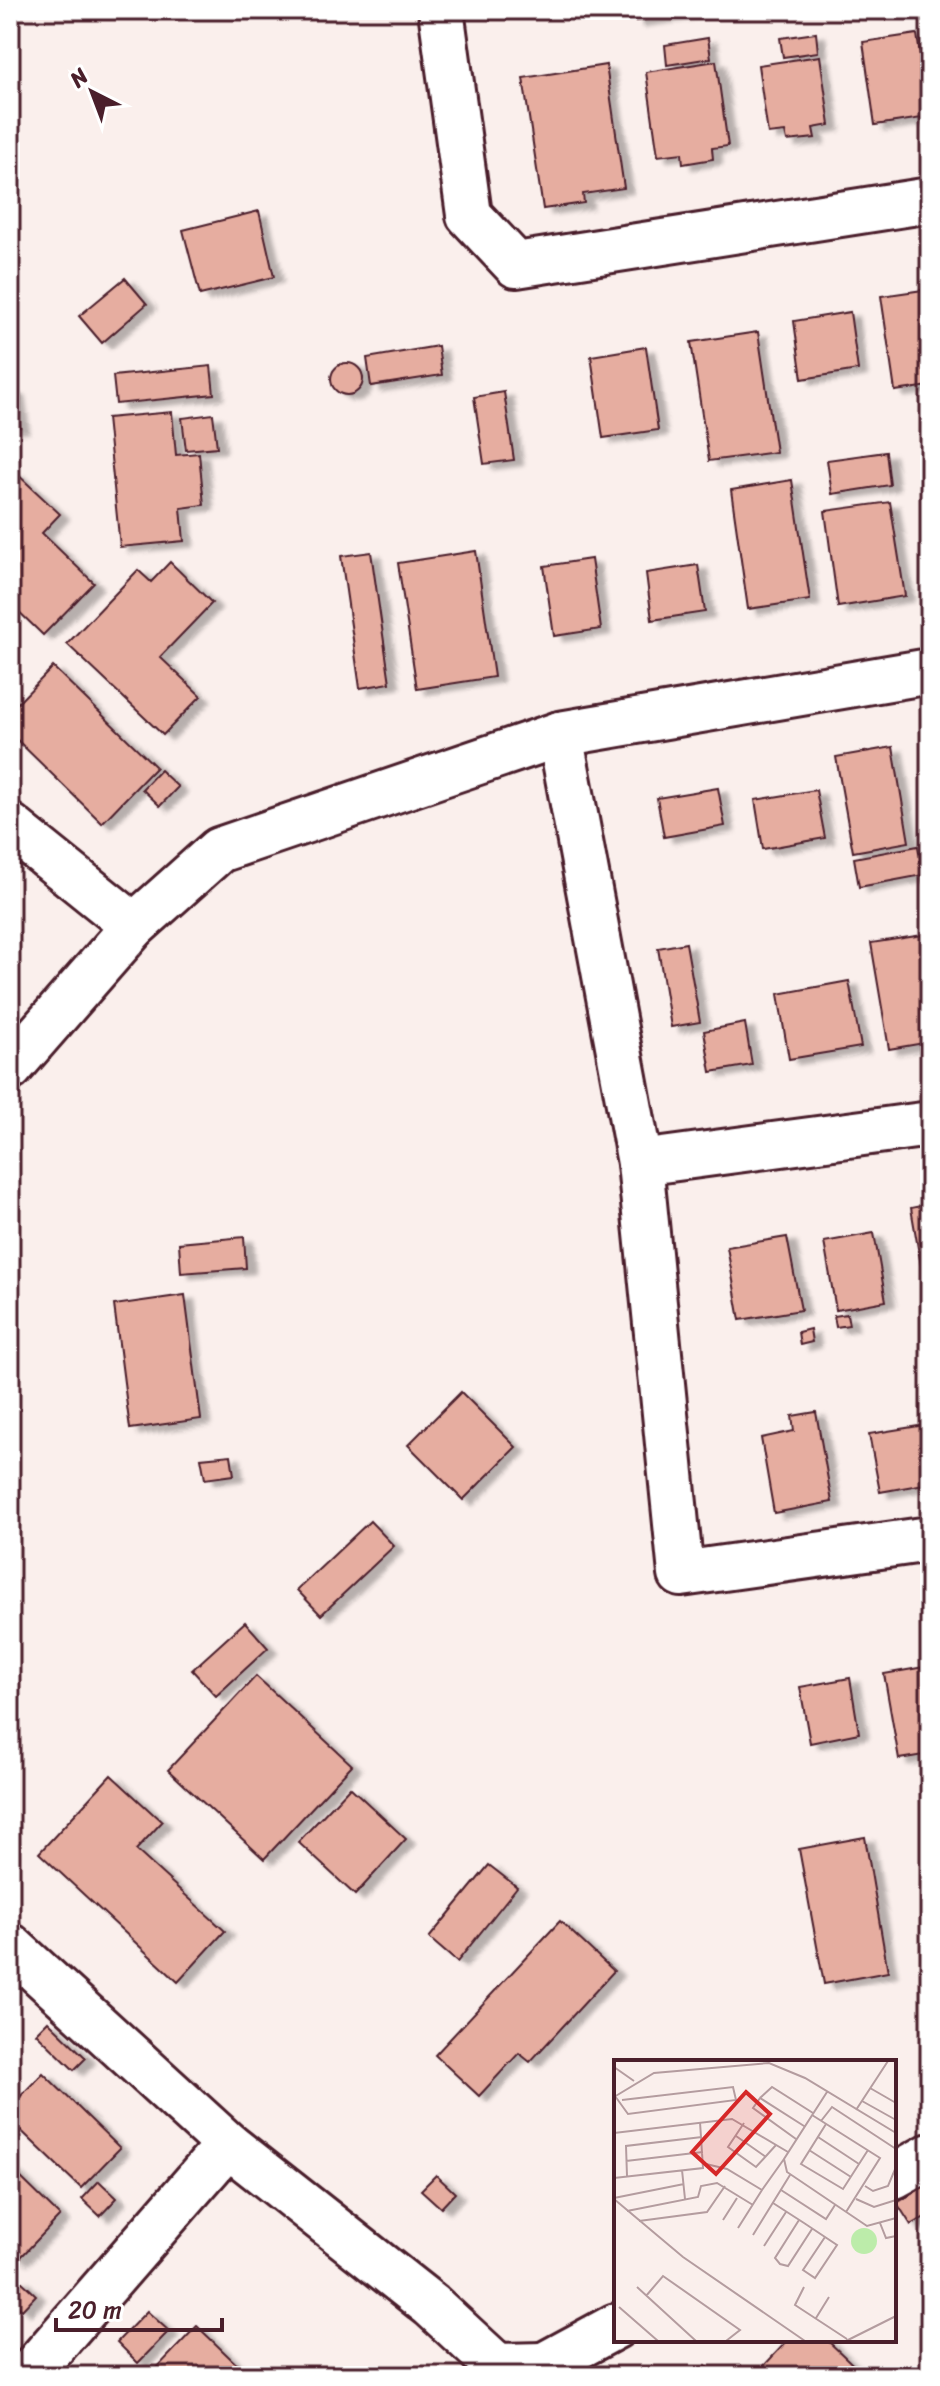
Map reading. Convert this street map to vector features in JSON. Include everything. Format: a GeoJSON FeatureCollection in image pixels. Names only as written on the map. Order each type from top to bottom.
{"type":"FeatureCollection","features":[{"type":"Feature","properties":{"kind":"street"},"geometry":{"type":"LineString","coordinates":[[441,10],[469,215],[516,265],[930,200]]}},
{"type":"Feature","properties":{"kind":"street"},"geometry":{"type":"LineString","coordinates":[[10,1068],[134,926],[219,850],[560,734],[930,671]]}},
{"type":"Feature","properties":{"kind":"street"},"geometry":{"type":"LineString","coordinates":[[560,734],[640,1163],[681,1574],[930,1539]]}},
{"type":"Feature","properties":{"kind":"street"},"geometry":{"type":"LineString","coordinates":[[10,826],[134,926]]}},
{"type":"Feature","properties":{"kind":"street"},"geometry":{"type":"LineString","coordinates":[[640,1163],[930,1124]]}},
{"type":"Feature","properties":{"kind":"street"},"geometry":{"type":"LineString","coordinates":[[10,1946],[228,2145],[431,2305],[497,2366],[544,2370],[614,2327]]}},
{"type":"Feature","properties":{"kind":"street"},"geometry":{"type":"LineString","coordinates":[[27,2376],[228,2145]]}},
{"type":"Feature","properties":{"kind":"street"},"geometry":{"type":"LineString","coordinates":[[896,2175],[930,2156]]}},
{"type":"Feature","properties":{"kind":"building"},"geometry":{"type":"Polygon","coordinates":[[[633,10],[707,10],[635,21],[633,10]]]}},
{"type":"Feature","properties":{"kind":"building"},"geometry":{"type":"Polygon","coordinates":[[[816,33],[818,52],[783,57],[780,38],[816,33]]]}},
{"type":"Feature","properties":{"kind":"building"},"geometry":{"type":"Polygon","coordinates":[[[917,34],[929,117],[875,125],[863,42],[917,34]]]}},
{"type":"Feature","properties":{"kind":"building"},"geometry":{"type":"Polygon","coordinates":[[[708,38],[711,58],[667,65],[665,45],[708,38]]]}},
{"type":"Feature","properties":{"kind":"building"},"geometry":{"type":"Polygon","coordinates":[[[820,56],[830,125],[813,128],[815,138],[787,141],[785,132],[768,134],[758,65],[820,56]]]}},
{"type":"Feature","properties":{"kind":"building"},"geometry":{"type":"Polygon","coordinates":[[[716,61],[728,146],[712,148],[713,159],[683,164],[682,153],[658,156],[646,72],[716,61]]]}},
{"type":"Feature","properties":{"kind":"building"},"geometry":{"type":"Polygon","coordinates":[[[606,65],[624,188],[583,194],[584,203],[543,209],[523,78],[606,65]]]}},
{"type":"Feature","properties":{"kind":"building"},"geometry":{"type":"Polygon","coordinates":[[[259,211],[274,277],[200,295],[183,230],[259,211]]]}},
{"type":"Feature","properties":{"kind":"building"},"geometry":{"type":"Polygon","coordinates":[[[125,278],[147,304],[102,343],[79,316],[125,278]]]}},
{"type":"Feature","properties":{"kind":"building"},"geometry":{"type":"Polygon","coordinates":[[[930,289],[930,386],[895,391],[881,296],[930,289]]]}},
{"type":"Feature","properties":{"kind":"building"},"geometry":{"type":"Polygon","coordinates":[[[850,312],[858,370],[802,379],[794,321],[850,312]]]}},
{"type":"Feature","properties":{"kind":"building"},"geometry":{"type":"Polygon","coordinates":[[[758,332],[776,452],[709,461],[691,342],[758,332]]]}},
{"type":"Feature","properties":{"kind":"building"},"geometry":{"type":"Polygon","coordinates":[[[438,346],[442,375],[371,386],[367,358],[438,346]]]}},
{"type":"Feature","properties":{"kind":"building"},"geometry":{"type":"Polygon","coordinates":[[[646,347],[658,430],[603,438],[591,356],[646,347]]]}},
{"type":"Feature","properties":{"kind":"building"},"geometry":{"type":"Polygon","coordinates":[[[347,363],[358,368],[363,379],[358,390],[347,395],[336,390],[331,379],[336,368],[347,363]]]}},
{"type":"Feature","properties":{"kind":"building"},"geometry":{"type":"Polygon","coordinates":[[[211,366],[214,394],[116,404],[113,376],[211,366]]]}},
{"type":"Feature","properties":{"kind":"building"},"geometry":{"type":"Polygon","coordinates":[[[10,391],[15,391],[20,427],[10,428],[10,391]]]}},
{"type":"Feature","properties":{"kind":"building"},"geometry":{"type":"Polygon","coordinates":[[[504,392],[514,460],[484,464],[474,397],[504,392]]]}},
{"type":"Feature","properties":{"kind":"building"},"geometry":{"type":"Polygon","coordinates":[[[172,412],[176,455],[199,453],[204,505],[181,508],[184,541],[120,547],[107,418],[172,412]]]}},
{"type":"Feature","properties":{"kind":"building"},"geometry":{"type":"Polygon","coordinates":[[[213,414],[217,447],[186,450],[182,418],[213,414]]]}},
{"type":"Feature","properties":{"kind":"building"},"geometry":{"type":"Polygon","coordinates":[[[886,452],[890,485],[832,494],[827,460],[886,452]]]}},
{"type":"Feature","properties":{"kind":"building"},"geometry":{"type":"Polygon","coordinates":[[[15,472],[60,514],[42,533],[94,583],[43,635],[10,603],[10,477],[15,472]]]}},
{"type":"Feature","properties":{"kind":"building"},"geometry":{"type":"Polygon","coordinates":[[[792,480],[810,600],[748,609],[731,490],[792,480]]]}},
{"type":"Feature","properties":{"kind":"building"},"geometry":{"type":"Polygon","coordinates":[[[890,502],[905,596],[838,607],[825,511],[890,502]]]}},
{"type":"Feature","properties":{"kind":"building"},"geometry":{"type":"Polygon","coordinates":[[[476,551],[494,677],[417,689],[398,563],[476,551]]]}},
{"type":"Feature","properties":{"kind":"building"},"geometry":{"type":"Polygon","coordinates":[[[371,552],[390,683],[360,688],[341,556],[371,552]]]}},
{"type":"Feature","properties":{"kind":"building"},"geometry":{"type":"Polygon","coordinates":[[[591,559],[601,629],[554,636],[544,566],[591,559]]]}},
{"type":"Feature","properties":{"kind":"building"},"geometry":{"type":"Polygon","coordinates":[[[170,562],[212,603],[160,657],[201,696],[163,735],[67,644],[138,570],[151,582],[170,562]]]}},
{"type":"Feature","properties":{"kind":"building"},"geometry":{"type":"Polygon","coordinates":[[[698,565],[705,612],[652,620],[646,573],[698,565]]]}},
{"type":"Feature","properties":{"kind":"building"},"geometry":{"type":"Polygon","coordinates":[[[53,667],[156,767],[102,823],[10,733],[10,711],[53,667]]]}},
{"type":"Feature","properties":{"kind":"building"},"geometry":{"type":"Polygon","coordinates":[[[893,747],[909,842],[853,852],[836,757],[893,747]]]}},
{"type":"Feature","properties":{"kind":"building"},"geometry":{"type":"Polygon","coordinates":[[[160,770],[178,787],[160,806],[142,789],[160,770]]]}},
{"type":"Feature","properties":{"kind":"building"},"geometry":{"type":"Polygon","coordinates":[[[718,788],[725,826],[664,837],[657,798],[718,788]]]}},
{"type":"Feature","properties":{"kind":"building"},"geometry":{"type":"Polygon","coordinates":[[[816,790],[825,838],[763,849],[755,800],[816,790]]]}},
{"type":"Feature","properties":{"kind":"building"},"geometry":{"type":"Polygon","coordinates":[[[918,846],[923,875],[859,887],[854,858],[918,846]]]}},
{"type":"Feature","properties":{"kind":"building"},"geometry":{"type":"Polygon","coordinates":[[[923,935],[930,974],[930,1042],[889,1049],[871,943],[923,935]]]}},
{"type":"Feature","properties":{"kind":"building"},"geometry":{"type":"Polygon","coordinates":[[[686,943],[700,1022],[671,1027],[658,948],[686,943]]]}},
{"type":"Feature","properties":{"kind":"building"},"geometry":{"type":"Polygon","coordinates":[[[849,981],[861,1047],[789,1059],[778,994],[849,981]]]}},
{"type":"Feature","properties":{"kind":"building"},"geometry":{"type":"Polygon","coordinates":[[[745,1023],[752,1065],[711,1072],[704,1031],[745,1023]]]}},
{"type":"Feature","properties":{"kind":"building"},"geometry":{"type":"Polygon","coordinates":[[[930,1204],[930,1300],[927,1300],[911,1208],[930,1204]]]}},
{"type":"Feature","properties":{"kind":"building"},"geometry":{"type":"Polygon","coordinates":[[[874,1233],[886,1301],[836,1310],[824,1242],[874,1233]]]}},
{"type":"Feature","properties":{"kind":"building"},"geometry":{"type":"Polygon","coordinates":[[[244,1237],[246,1268],[181,1273],[179,1243],[244,1237]]]}},
{"type":"Feature","properties":{"kind":"building"},"geometry":{"type":"Polygon","coordinates":[[[787,1237],[801,1310],[740,1320],[727,1247],[787,1237]]]}},
{"type":"Feature","properties":{"kind":"building"},"geometry":{"type":"Polygon","coordinates":[[[185,1295],[201,1419],[130,1429],[114,1305],[185,1295]]]}},
{"type":"Feature","properties":{"kind":"building"},"geometry":{"type":"Polygon","coordinates":[[[847,1314],[849,1325],[836,1327],[834,1316],[847,1314]]]}},
{"type":"Feature","properties":{"kind":"building"},"geometry":{"type":"Polygon","coordinates":[[[810,1329],[812,1342],[800,1345],[798,1332],[810,1329]]]}},
{"type":"Feature","properties":{"kind":"building"},"geometry":{"type":"Polygon","coordinates":[[[461,1392],[516,1447],[463,1500],[408,1445],[461,1392]]]}},
{"type":"Feature","properties":{"kind":"building"},"geometry":{"type":"Polygon","coordinates":[[[816,1412],[832,1502],[774,1513],[761,1438],[794,1431],[792,1416],[816,1412]]]}},
{"type":"Feature","properties":{"kind":"building"},"geometry":{"type":"Polygon","coordinates":[[[925,1425],[930,1452],[930,1483],[880,1492],[869,1434],[925,1425]]]}},
{"type":"Feature","properties":{"kind":"building"},"geometry":{"type":"Polygon","coordinates":[[[231,1455],[234,1475],[205,1479],[201,1458],[231,1455]]]}},
{"type":"Feature","properties":{"kind":"building"},"geometry":{"type":"Polygon","coordinates":[[[370,1521],[394,1546],[321,1615],[297,1590],[370,1521]]]}},
{"type":"Feature","properties":{"kind":"building"},"geometry":{"type":"Polygon","coordinates":[[[245,1622],[268,1648],[216,1696],[192,1670],[245,1622]]]}},
{"type":"Feature","properties":{"kind":"building"},"geometry":{"type":"Polygon","coordinates":[[[930,1666],[930,1754],[899,1759],[884,1674],[930,1666]]]}},
{"type":"Feature","properties":{"kind":"building"},"geometry":{"type":"Polygon","coordinates":[[[256,1676],[352,1765],[264,1859],[168,1770],[256,1676]]]}},
{"type":"Feature","properties":{"kind":"building"},"geometry":{"type":"Polygon","coordinates":[[[850,1678],[859,1733],[810,1743],[800,1687],[850,1678]]]}},
{"type":"Feature","properties":{"kind":"building"},"geometry":{"type":"Polygon","coordinates":[[[111,1775],[162,1822],[136,1850],[225,1931],[178,1982],[39,1853],[111,1775]]]}},
{"type":"Feature","properties":{"kind":"building"},"geometry":{"type":"Polygon","coordinates":[[[350,1787],[406,1839],[355,1895],[298,1842],[350,1787]]]}},
{"type":"Feature","properties":{"kind":"building"},"geometry":{"type":"Polygon","coordinates":[[[865,1837],[888,1972],[824,1984],[799,1849],[865,1837]]]}},
{"type":"Feature","properties":{"kind":"building"},"geometry":{"type":"Polygon","coordinates":[[[489,1865],[517,1887],[457,1962],[429,1938],[489,1865]]]}},
{"type":"Feature","properties":{"kind":"building"},"geometry":{"type":"Polygon","coordinates":[[[560,1921],[614,1971],[530,2062],[519,2053],[479,2096],[435,2055],[560,1921]]]}},
{"type":"Feature","properties":{"kind":"building"},"geometry":{"type":"Polygon","coordinates":[[[48,2021],[86,2058],[74,2070],[36,2033],[48,2021]]]}},
{"type":"Feature","properties":{"kind":"building"},"geometry":{"type":"Polygon","coordinates":[[[43,2073],[120,2148],[81,2188],[10,2120],[10,2107],[43,2073]]]}},
{"type":"Feature","properties":{"kind":"building"},"geometry":{"type":"Polygon","coordinates":[[[10,2167],[60,2216],[19,2259],[10,2251],[10,2167]]]}},
{"type":"Feature","properties":{"kind":"building"},"geometry":{"type":"Polygon","coordinates":[[[436,2175],[455,2193],[441,2208],[421,2190],[436,2175]]]}},
{"type":"Feature","properties":{"kind":"building"},"geometry":{"type":"Polygon","coordinates":[[[99,2181],[117,2198],[100,2216],[82,2199],[99,2181]]]}},
{"type":"Feature","properties":{"kind":"building"},"geometry":{"type":"Polygon","coordinates":[[[930,2183],[930,2214],[911,2225],[897,2203],[930,2183]]]}},
{"type":"Feature","properties":{"kind":"building"},"geometry":{"type":"Polygon","coordinates":[[[18,2278],[36,2295],[22,2310],[10,2299],[10,2287],[18,2278]]]}},
{"type":"Feature","properties":{"kind":"building"},"geometry":{"type":"Polygon","coordinates":[[[147,2311],[169,2331],[138,2363],[117,2342],[147,2311]]]}},
{"type":"Feature","properties":{"kind":"building"},"geometry":{"type":"Polygon","coordinates":[[[197,2326],[249,2376],[151,2374],[197,2326]]]}},
{"type":"Feature","properties":{"kind":"building"},"geometry":{"type":"Polygon","coordinates":[[[786,2342],[829,2342],[865,2376],[761,2376],[757,2373],[786,2342]]]}},
{"type":"Feature","properties":{"kind":"building"},"geometry":{"type":"Polygon","coordinates":[[[706,2365],[717,2376],[696,2376],[706,2365]]]}}]}
